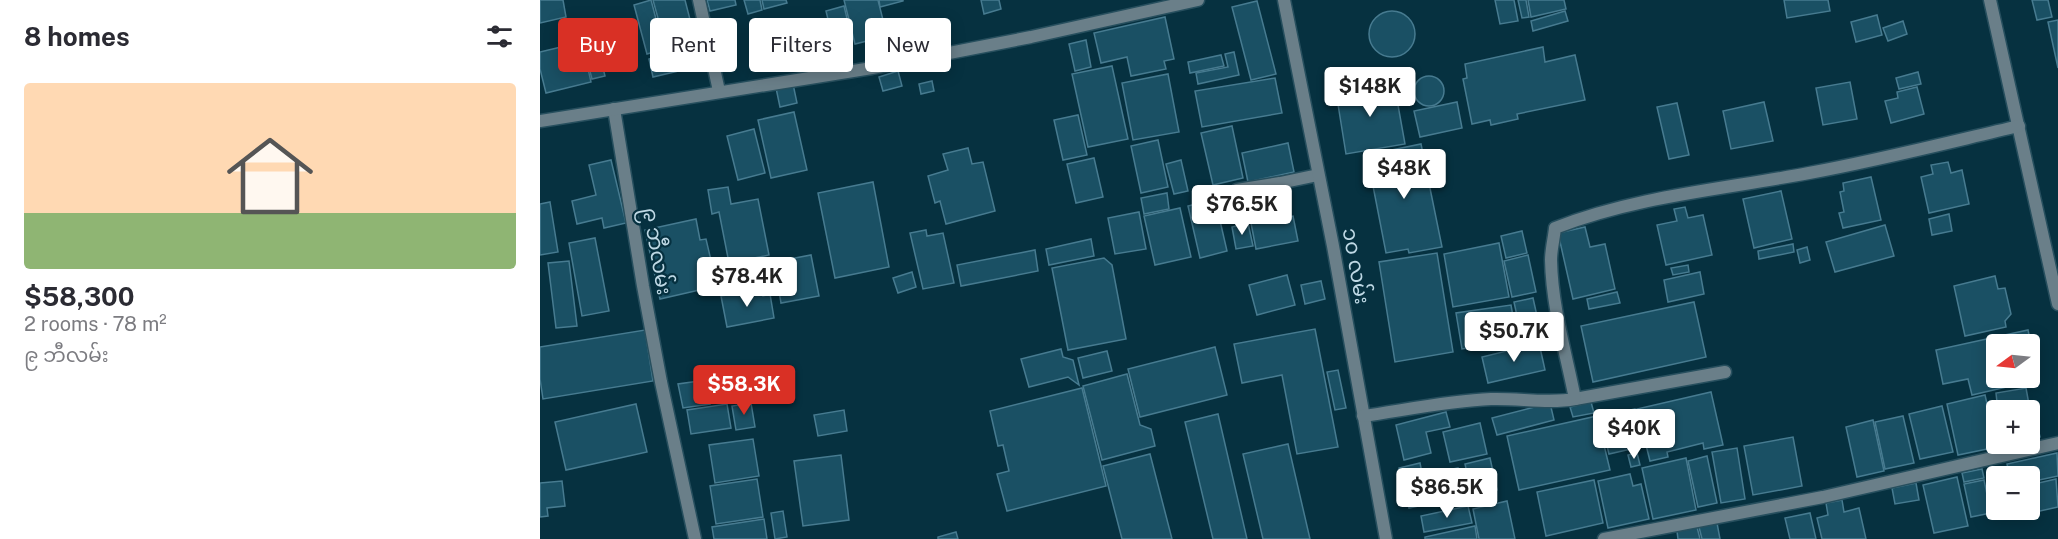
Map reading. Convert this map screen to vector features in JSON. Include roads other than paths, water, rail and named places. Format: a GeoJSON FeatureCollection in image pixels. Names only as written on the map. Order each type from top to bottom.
{"type":"FeatureCollection","features":[{"type":"Feature","properties":{"kind":"street"},"geometry":{"type":"LineString","coordinates":[[699,0],[719,91]]}},
{"type":"Feature","properties":{"kind":"street"},"geometry":{"type":"LineString","coordinates":[[540,121],[872,68],[1031,37],[1198,0]]}},
{"type":"Feature","properties":{"kind":"street","name":"၁၀ လမ်း"},"geometry":{"type":"LineString","coordinates":[[1284,0],[1386,539]]}},
{"type":"Feature","properties":{"kind":"street"},"geometry":{"type":"LineString","coordinates":[[1990,0],[2058,304]]}},
{"type":"Feature","properties":{"kind":"street","name":"၉ ဘီလမ်း"},"geometry":{"type":"LineString","coordinates":[[614,109],[645,297],[695,539]]}},
{"type":"Feature","properties":{"kind":"street"},"geometry":{"type":"LineString","coordinates":[[1575,399],[1559,330],[1553,291],[1551,258],[1555,228],[1584,216],[1642,202],[1810,173],[2019,126]]}},
{"type":"Feature","properties":{"kind":"street"},"geometry":{"type":"LineString","coordinates":[[1237,189],[1318,175]]}},
{"type":"Feature","properties":{"kind":"street"},"geometry":{"type":"LineString","coordinates":[[1363,416],[1473,401],[1527,399],[1559,402],[1725,372]]}},
{"type":"Feature","properties":{"kind":"street"},"geometry":{"type":"LineString","coordinates":[[1604,539],[1823,497],[2058,443]]}}]}
